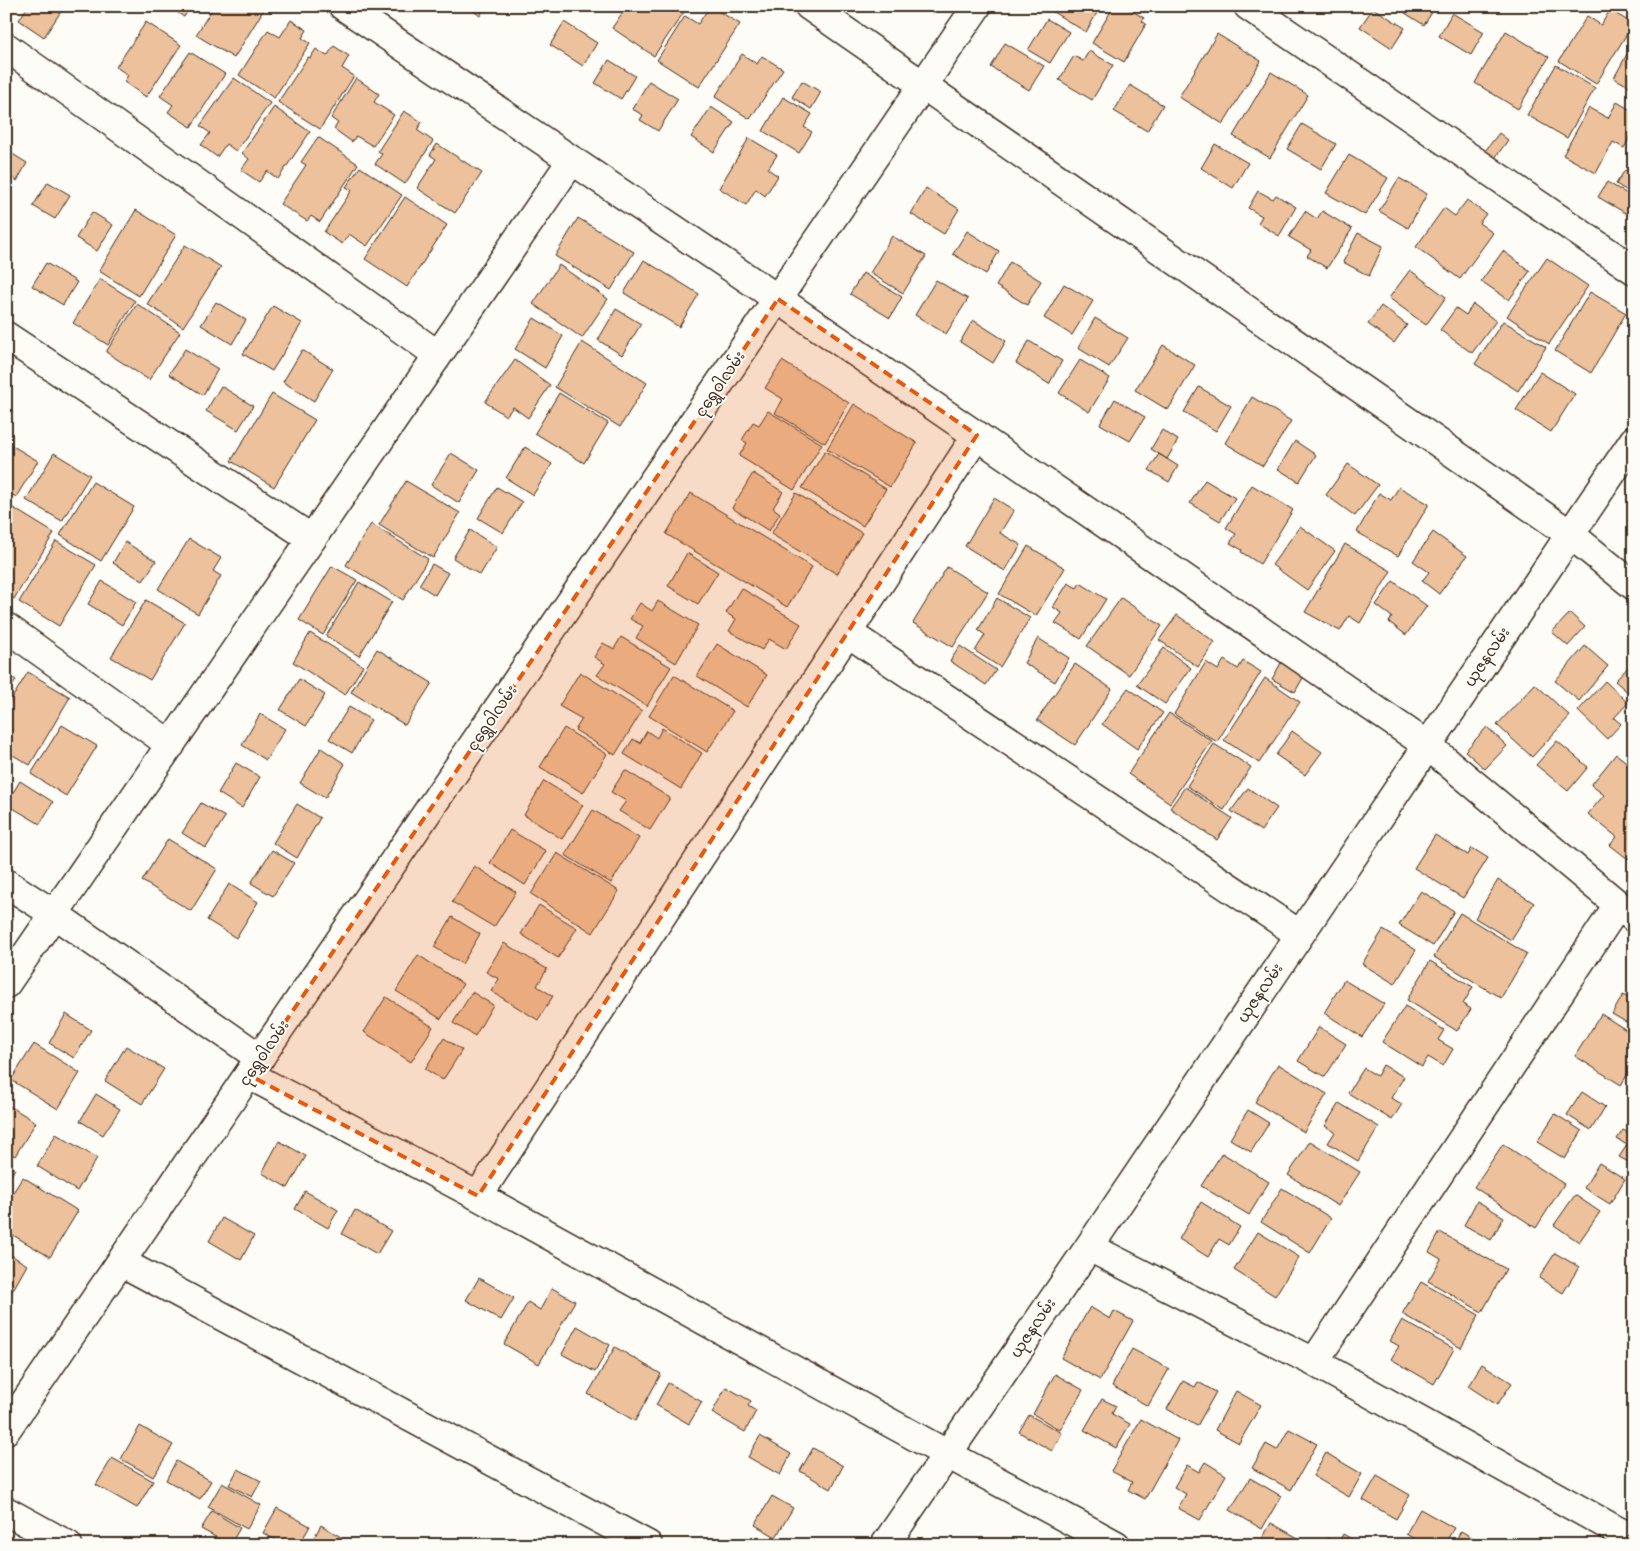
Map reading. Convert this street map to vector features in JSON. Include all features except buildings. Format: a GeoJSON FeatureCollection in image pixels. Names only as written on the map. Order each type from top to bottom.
{"type":"FeatureCollection","features":[{"type":"Feature","properties":{"kind":"street"},"geometry":{"type":"LineString","coordinates":[[342,6],[778,299],[1427,745],[1626,912],[1314,1362]]}},
{"type":"Feature","properties":{"kind":"street"},"geometry":{"type":"LineString","coordinates":[[809,6],[1570,534],[1634,586]]}},
{"type":"Feature","properties":{"kind":"street","name":"ငုရွှေဝါလမ်း"},"geometry":{"type":"LineString","coordinates":[[6,1430],[977,6]]}},
{"type":"Feature","properties":{"kind":"street"},"geometry":{"type":"LineString","coordinates":[[1248,6],[1278,15],[1634,270]]}},
{"type":"Feature","properties":{"kind":"street"},"geometry":{"type":"LineString","coordinates":[[6,47],[438,355]]}},
{"type":"Feature","properties":{"kind":"street"},"geometry":{"type":"LineString","coordinates":[[6,984],[572,160]]}},
{"type":"Feature","properties":{"kind":"street"},"geometry":{"type":"LineString","coordinates":[[6,336],[312,540]]}},
{"type":"Feature","properties":{"kind":"street"},"geometry":{"type":"LineString","coordinates":[[478,1196],[977,435]]}},
{"type":"Feature","properties":{"kind":"street","name":"ယုဇနလမ်း"},"geometry":{"type":"LineString","coordinates":[[885,1545],[1634,440]]}},
{"type":"Feature","properties":{"kind":"street"},"geometry":{"type":"LineString","coordinates":[[6,627],[171,745]]}},
{"type":"Feature","properties":{"kind":"street"},"geometry":{"type":"LineString","coordinates":[[848,633],[1299,934]]}},
{"type":"Feature","properties":{"kind":"street"},"geometry":{"type":"LineString","coordinates":[[6,883],[54,914],[254,1067],[478,1196],[1116,1545]]}},
{"type":"Feature","properties":{"kind":"street"},"geometry":{"type":"LineString","coordinates":[[1089,1246],[1314,1362],[1634,1540]]}},
{"type":"Feature","properties":{"kind":"street"},"geometry":{"type":"LineString","coordinates":[[121,1262],[648,1545]]}},
{"type":"Feature","properties":{"kind":"street"},"geometry":{"type":"LineString","coordinates":[[6,1512],[68,1545]]}},
{"type":"Feature","properties":{"kind":"highlighted area"},"geometry":{"type":"Polygon","coordinates":[[[778,299],[977,435],[478,1196],[249,1075],[778,299]]]}}]}
